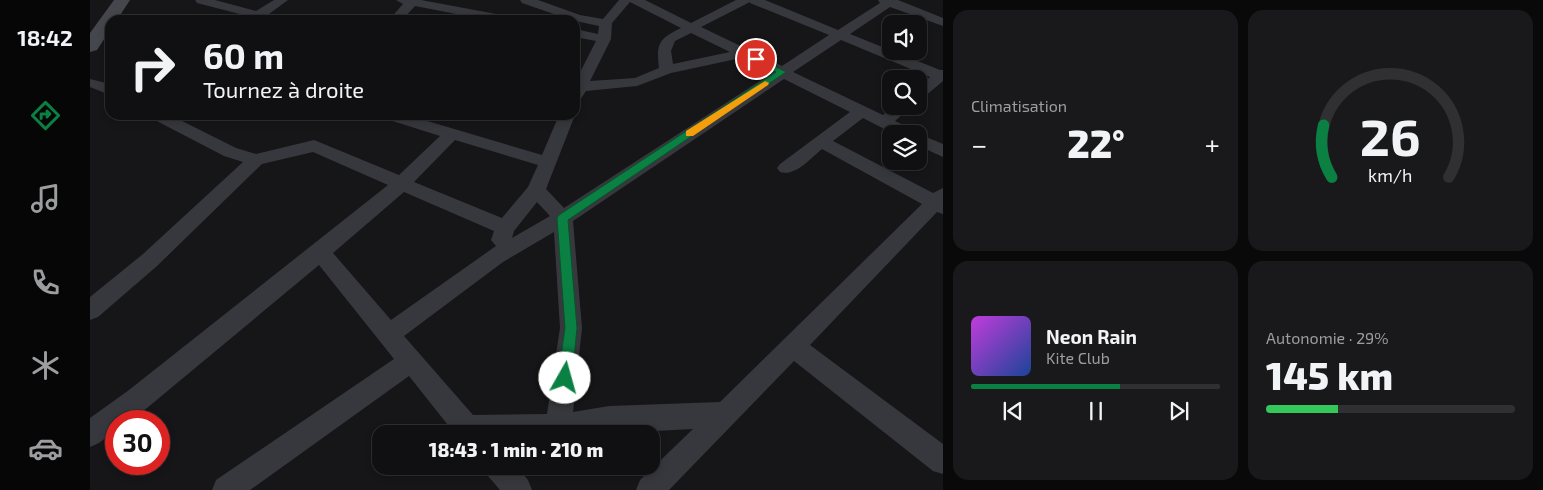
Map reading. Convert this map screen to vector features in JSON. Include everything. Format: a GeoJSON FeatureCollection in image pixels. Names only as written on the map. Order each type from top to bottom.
{"type":"FeatureCollection","features":[{"type":"Feature","properties":{"kind":"main road"},"geometry":{"type":"LineString","coordinates":[[112,15],[122,0]]}},
{"type":"Feature","properties":{"kind":"main road"},"geometry":{"type":"LineString","coordinates":[[90,46],[105,24]]}},
{"type":"Feature","properties":{"kind":"street"},"geometry":{"type":"LineString","coordinates":[[200,0],[258,15],[282,0]]}},
{"type":"Feature","properties":{"kind":"street"},"geometry":{"type":"LineString","coordinates":[[526,0],[568,15]]}},
{"type":"Feature","properties":{"kind":"street"},"geometry":{"type":"LineString","coordinates":[[580,83],[604,39],[606,23],[625,0]]}},
{"type":"Feature","properties":{"kind":"street"},"geometry":{"type":"LineString","coordinates":[[635,0],[890,125]]}},
{"type":"Feature","properties":{"kind":"street"},"geometry":{"type":"LineString","coordinates":[[667,70],[664,51],[669,38],[745,0]]}},
{"type":"Feature","properties":{"kind":"street"},"geometry":{"type":"LineString","coordinates":[[754,0],[942,76],[927,88]]}},
{"type":"Feature","properties":{"kind":"street"},"geometry":{"type":"LineString","coordinates":[[398,15],[407,1],[470,15]]}},
{"type":"Feature","properties":{"kind":"street"},"geometry":{"type":"LineString","coordinates":[[389,334],[496,256],[563,218],[888,1],[943,22]]}},
{"type":"Feature","properties":{"kind":"street"},"geometry":{"type":"LineString","coordinates":[[580,19],[606,23]]}},
{"type":"Feature","properties":{"kind":"street"},"geometry":{"type":"LineString","coordinates":[[580,34],[604,39]]}},
{"type":"Feature","properties":{"kind":"street"},"geometry":{"type":"LineString","coordinates":[[580,89],[637,82],[667,70],[743,53]]}},
{"type":"Feature","properties":{"kind":"street"},"geometry":{"type":"LineString","coordinates":[[90,83],[105,88]]}},
{"type":"Feature","properties":{"kind":"street"},"geometry":{"type":"LineString","coordinates":[[786,168],[862,111]]}},
{"type":"Feature","properties":{"kind":"street"},"geometry":{"type":"LineString","coordinates":[[884,122],[893,115]]}},
{"type":"Feature","properties":{"kind":"street"},"geometry":{"type":"LineString","coordinates":[[166,120],[230,152],[256,160]]}},
{"type":"Feature","properties":{"kind":"street"},"geometry":{"type":"LineString","coordinates":[[408,120],[548,162]]}},
{"type":"Feature","properties":{"kind":"street"},"geometry":{"type":"LineString","coordinates":[[496,256],[505,228],[536,190],[565,120]]}},
{"type":"Feature","properties":{"kind":"street"},"geometry":{"type":"LineString","coordinates":[[90,434],[138,399],[320,252],[401,184],[452,134]]}},
{"type":"Feature","properties":{"kind":"street"},"geometry":{"type":"LineString","coordinates":[[650,490],[940,202],[822,142]]}},
{"type":"Feature","properties":{"kind":"street"},"geometry":{"type":"LineString","coordinates":[[927,143],[943,151]]}},
{"type":"Feature","properties":{"kind":"street"},"geometry":{"type":"LineString","coordinates":[[90,310],[150,260],[256,160],[314,146],[505,228]]}},
{"type":"Feature","properties":{"kind":"street"},"geometry":{"type":"LineString","coordinates":[[536,190],[563,218],[571,328],[558,425]]}},
{"type":"Feature","properties":{"kind":"street"},"geometry":{"type":"LineString","coordinates":[[320,252],[464,425]]}},
{"type":"Feature","properties":{"kind":"street"},"geometry":{"type":"LineString","coordinates":[[793,346],[943,461]]}},
{"type":"Feature","properties":{"kind":"street"},"geometry":{"type":"LineString","coordinates":[[226,490],[411,361]]}},
{"type":"Feature","properties":{"kind":"street"},"geometry":{"type":"LineString","coordinates":[[573,425],[609,418],[724,415]]}},
{"type":"Feature","properties":{"kind":"street"},"geometry":{"type":"LineString","coordinates":[[506,475],[518,490]]}},
{"type":"Feature","properties":{"kind":"slow traffic"},"geometry":{"type":"LineString","coordinates":[[689,134],[765,83]]}},
{"type":"Feature","properties":{"kind":"route"},"geometry":{"type":"LineString","coordinates":[[565,378],[571,328],[563,218],[782,72],[756,59]]}}]}
